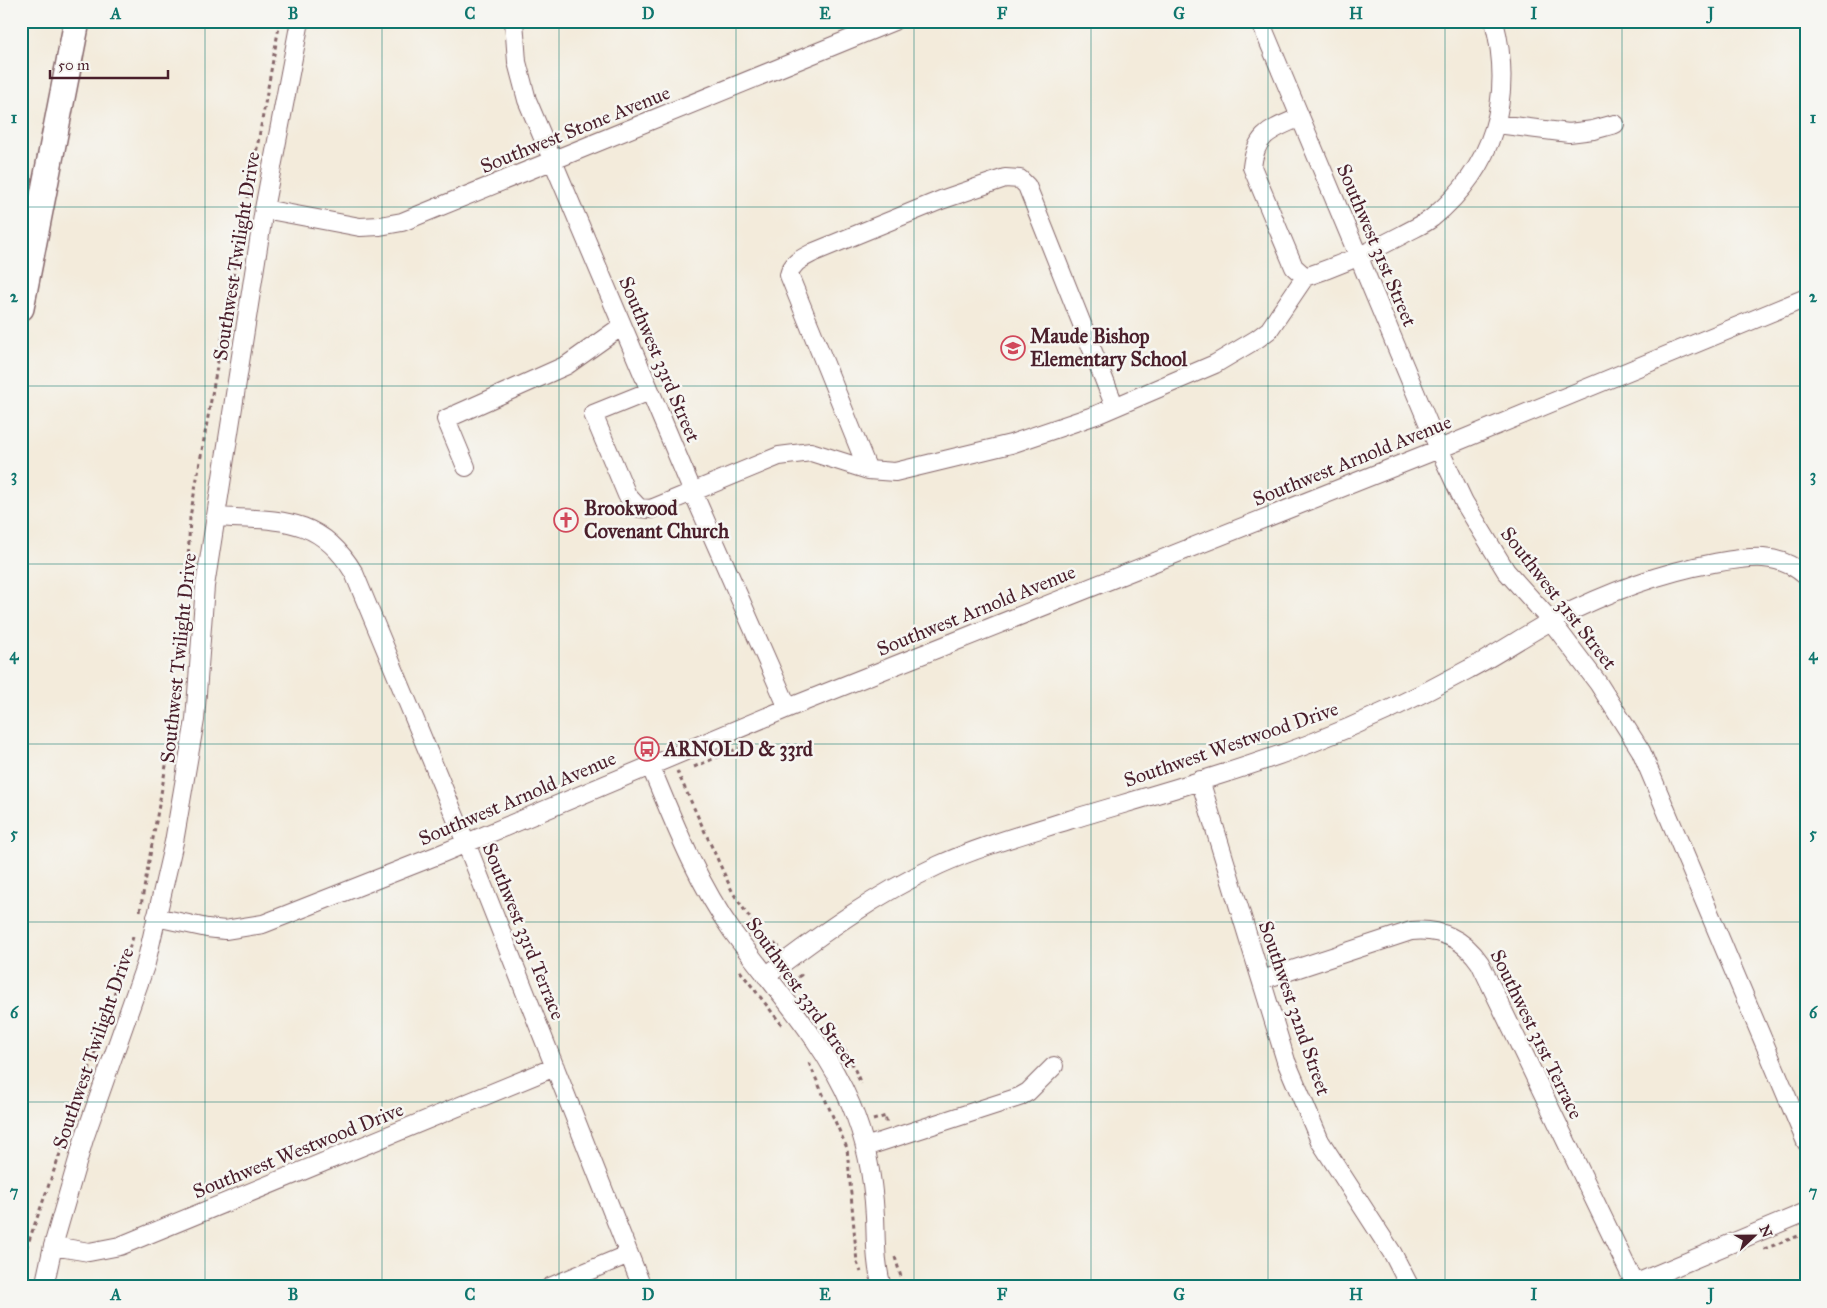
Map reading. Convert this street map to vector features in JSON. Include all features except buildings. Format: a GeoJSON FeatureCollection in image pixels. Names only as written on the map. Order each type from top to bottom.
{"type":"FeatureCollection","features":[{"type":"Feature","properties":{"kind":"highway"},"geometry":{"type":"LineString","coordinates":[[21,308],[77,21]]}},
{"type":"Feature","properties":{"kind":"street","name":"Southwest Twilight Drive"},"geometry":{"type":"LineString","coordinates":[[44,1287],[53,1246],[84,1139],[146,963],[188,764],[199,676],[205,586],[264,209],[300,21]]}},
{"type":"Feature","properties":{"kind":"street","name":"Southwest 33rd Street"},"geometry":{"type":"LineString","coordinates":[[514,21],[515,47],[520,78],[553,161],[692,490],[788,708]]}},
{"type":"Feature","properties":{"kind":"street","name":"Southwest Stone Avenue"},"geometry":{"type":"LineString","coordinates":[[264,209],[321,218],[360,227],[380,226],[415,218],[894,21]]}},
{"type":"Feature","properties":{"kind":"street","name":"Southwest 31st Street"},"geometry":{"type":"LineString","coordinates":[[1260,21],[1439,449],[1464,502],[1501,564],[1551,622],[1598,683],[1641,751],[1806,1142]]}},
{"type":"Feature","properties":{"kind":"street"},"geometry":{"type":"LineString","coordinates":[[650,391],[593,414],[627,495],[639,508],[651,509],[692,490],[779,456],[811,452],[868,470],[895,472],[1011,444],[1115,407],[1215,364],[1269,330],[1305,277],[1360,258],[1430,219],[1454,197],[1482,158],[1497,124],[1502,96],[1502,68],[1499,40],[1494,21]]}},
{"type":"Feature","properties":{"kind":"street"},"geometry":{"type":"LineString","coordinates":[[1300,117],[1263,135],[1254,151],[1252,167],[1294,267],[1305,277]]}},
{"type":"Feature","properties":{"kind":"street"},"geometry":{"type":"LineString","coordinates":[[1497,124],[1570,133],[1615,124]]}},
{"type":"Feature","properties":{"kind":"street"},"geometry":{"type":"LineString","coordinates":[[868,470],[789,275],[790,271],[795,263],[814,252],[942,200],[1005,178],[1020,179],[1027,186],[1115,407]]}},
{"type":"Feature","properties":{"kind":"street","name":"Southwest Arnold Avenue"},"geometry":{"type":"LineString","coordinates":[[156,917],[207,928],[245,928],[263,924],[466,843],[788,708],[1439,449],[1806,298]]}},
{"type":"Feature","properties":{"kind":"street"},"geometry":{"type":"LineString","coordinates":[[466,467],[446,419],[567,365],[622,326]]}},
{"type":"Feature","properties":{"kind":"street","name":"Southwest 33rd Terrace"},"geometry":{"type":"LineString","coordinates":[[216,517],[286,522],[306,527],[318,533],[343,555],[354,574],[466,843],[642,1287]]}},
{"type":"Feature","properties":{"kind":"street","name":"Southwest Westwood Drive"},"geometry":{"type":"LineString","coordinates":[[766,976],[853,913],[882,895],[940,865],[1001,841],[1310,744],[1395,706],[1470,669],[1551,622],[1633,585],[1707,564],[1758,556],[1788,563],[1804,574]]}},
{"type":"Feature","properties":{"kind":"street","name":"Southwest 33rd Street"},"geometry":{"type":"LineString","coordinates":[[650,765],[681,840],[703,882],[731,929],[826,1056],[852,1107],[866,1147],[872,1183],[876,1259],[882,1287]]}},
{"type":"Feature","properties":{"kind":"street","name":"Southwest 32nd Street"},"geometry":{"type":"LineString","coordinates":[[1200,780],[1286,1061],[1320,1141],[1393,1254],[1410,1287]]}},
{"type":"Feature","properties":{"kind":"street","name":"Southwest 31st Terrace"},"geometry":{"type":"LineString","coordinates":[[1262,980],[1411,931],[1432,930],[1459,940],[1474,953],[1480,963],[1631,1285]]}},
{"type":"Feature","properties":{"kind":"street"},"geometry":{"type":"LineString","coordinates":[[866,1147],[1018,1097],[1028,1092],[1054,1066]]}},
{"type":"Feature","properties":{"kind":"street","name":"Southwest Westwood Drive"},"geometry":{"type":"LineString","coordinates":[[53,1246],[89,1252],[120,1246],[555,1067]]}},
{"type":"Feature","properties":{"kind":"street"},"geometry":{"type":"LineString","coordinates":[[1631,1285],[1806,1212]]}},
{"type":"Feature","properties":{"kind":"street"},"geometry":{"type":"LineString","coordinates":[[550,1287],[629,1254]]}},
{"type":"Feature","properties":{"kind":"path"},"geometry":{"type":"LineString","coordinates":[[677,771],[734,893],[770,948]]}},
{"type":"Feature","properties":{"kind":"path"},"geometry":{"type":"LineString","coordinates":[[83,1087],[136,929]]}},
{"type":"Feature","properties":{"kind":"path"},"geometry":{"type":"LineString","coordinates":[[735,964],[750,986],[786,1030]]}},
{"type":"Feature","properties":{"kind":"path"},"geometry":{"type":"LineString","coordinates":[[808,1060],[847,1148],[858,1263],[863,1279]]}},
{"type":"Feature","properties":{"kind":"path"},"geometry":{"type":"LineString","coordinates":[[21,1263],[71,1122]]}},
{"type":"Feature","properties":{"kind":"place","name":"Maude Bishop Elementary School"},"geometry":{"type":"Point","coordinates":[1013,348]}},
{"type":"Feature","properties":{"kind":"place","name":"Brookwood Covenant Church"},"geometry":{"type":"Point","coordinates":[566,520]}},
{"type":"Feature","properties":{"kind":"place","name":"ARNOLD & 33rd"},"geometry":{"type":"Point","coordinates":[647,749]}}]}
